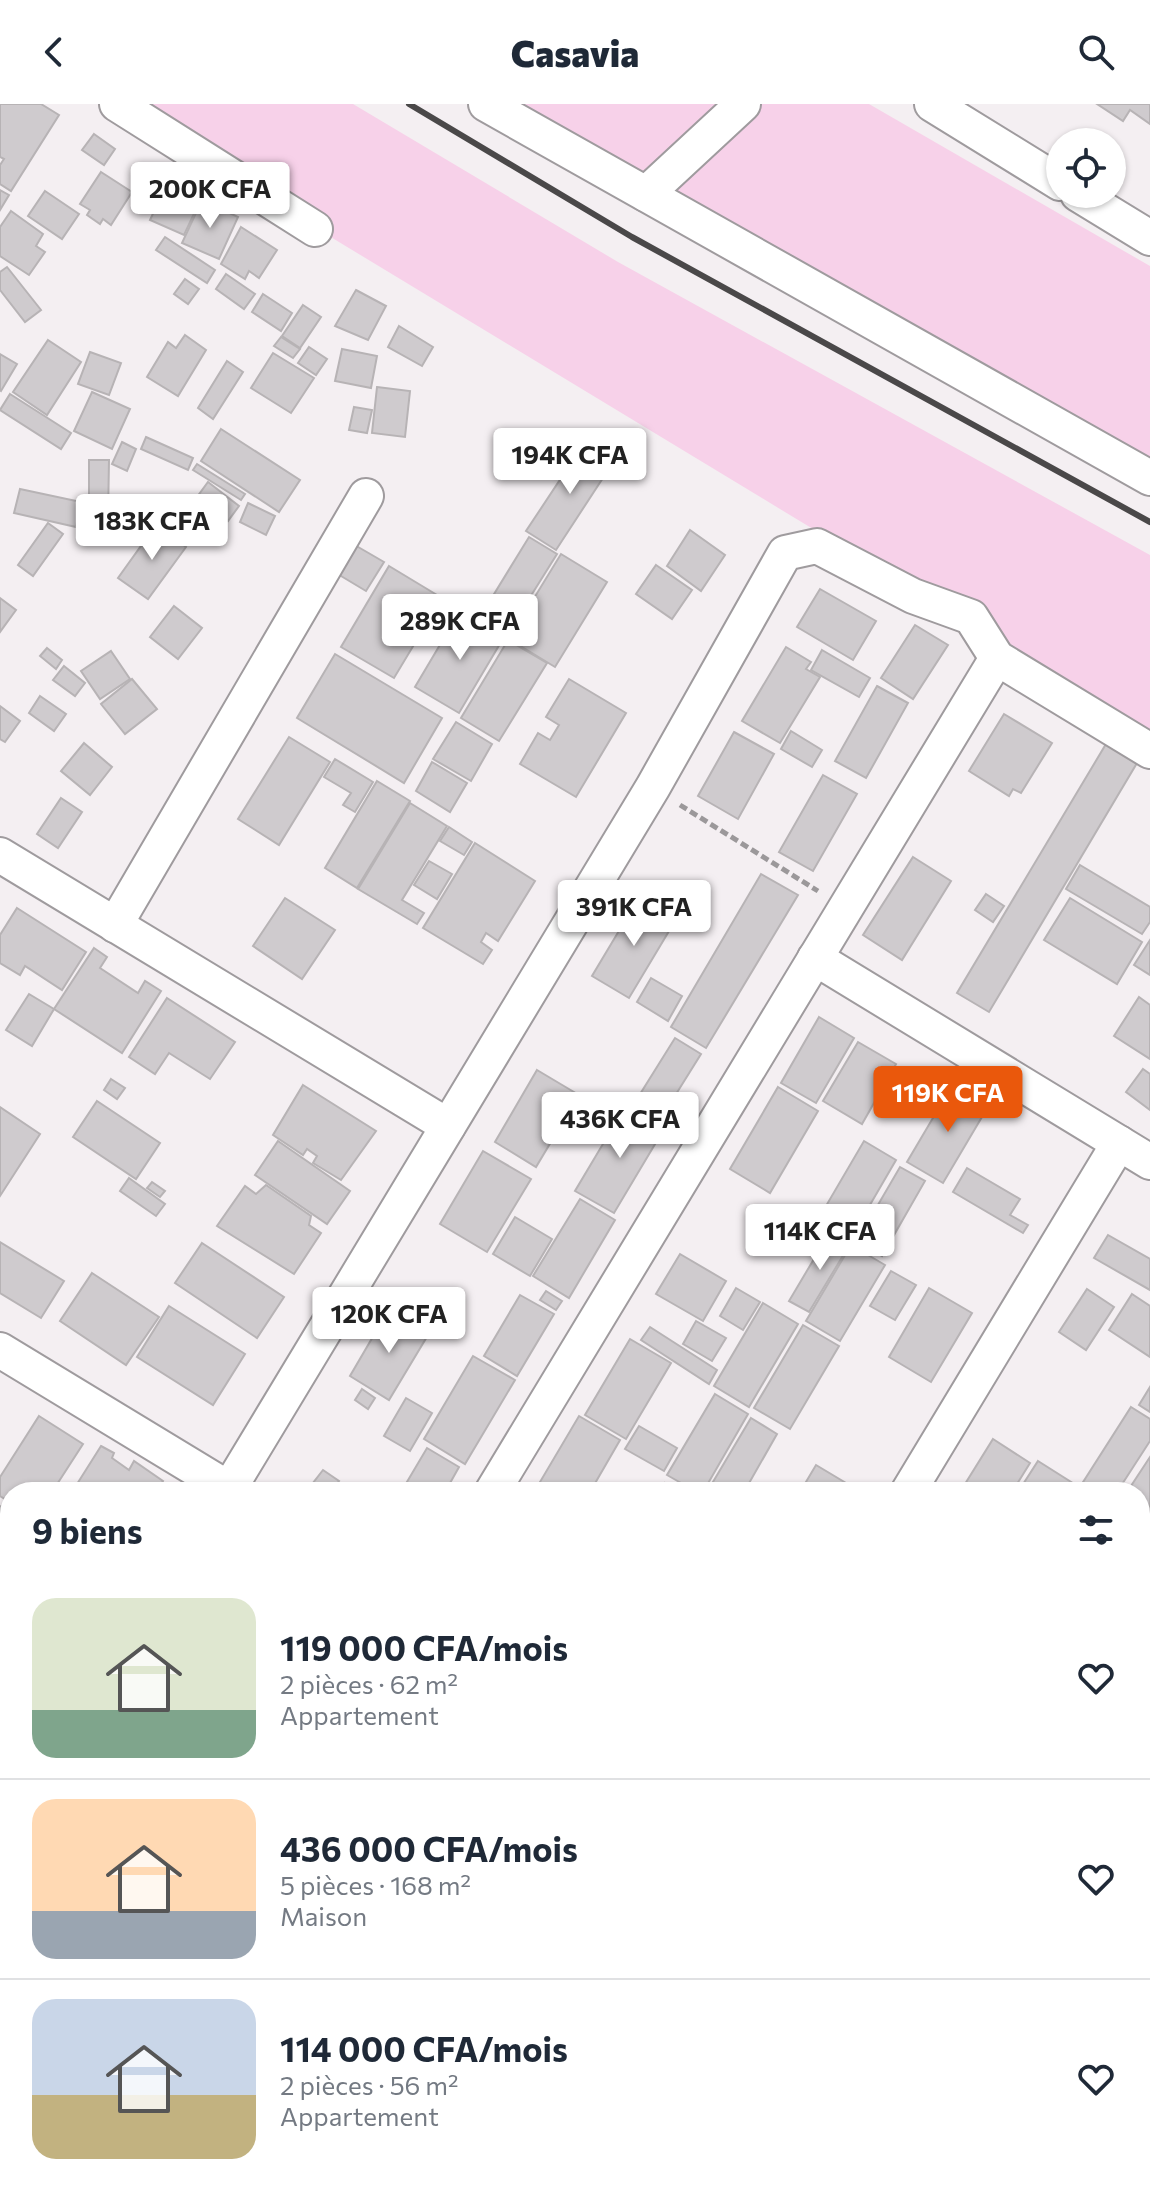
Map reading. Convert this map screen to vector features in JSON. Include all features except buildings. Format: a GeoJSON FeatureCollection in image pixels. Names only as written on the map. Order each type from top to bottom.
{"type":"FeatureCollection","features":[{"type":"Feature","properties":{"kind":"street"},"geometry":{"type":"LineString","coordinates":[[117,104],[315,229]]}},
{"type":"Feature","properties":{"kind":"street"},"geometry":{"type":"LineString","coordinates":[[486,104],[1150,478]]}},
{"type":"Feature","properties":{"kind":"street"},"geometry":{"type":"LineString","coordinates":[[646,194],[743,104]]}},
{"type":"Feature","properties":{"kind":"street"},"geometry":{"type":"LineString","coordinates":[[932,104],[1046,174]]}},
{"type":"Feature","properties":{"kind":"street"},"geometry":{"type":"LineString","coordinates":[[1101,208],[1150,238]]}},
{"type":"Feature","properties":{"kind":"street"},"geometry":{"type":"LineString","coordinates":[[115,925],[366,496]]}},
{"type":"Feature","properties":{"kind":"street"},"geometry":{"type":"LineString","coordinates":[[235,1482],[653,787],[785,553],[817,546],[913,596],[971,617],[997,658],[1150,751]]}},
{"type":"Feature","properties":{"kind":"street"},"geometry":{"type":"LineString","coordinates":[[498,1482],[997,658]]}},
{"type":"Feature","properties":{"kind":"street"},"geometry":{"type":"LineString","coordinates":[[0,855],[448,1126]]}},
{"type":"Feature","properties":{"kind":"street"},"geometry":{"type":"LineString","coordinates":[[815,958],[1150,1162]]}},
{"type":"Feature","properties":{"kind":"street"},"geometry":{"type":"LineString","coordinates":[[914,1482],[1119,1143]]}},
{"type":"Feature","properties":{"kind":"street"},"geometry":{"type":"LineString","coordinates":[[0,1350],[215,1482]]}},
{"type":"Feature","properties":{"kind":"path"},"geometry":{"type":"LineString","coordinates":[[653,787],[845,909]]}},
{"type":"Feature","properties":{"kind":"shaded area"},"geometry":{"type":"Polygon","coordinates":[[[111,104],[353,104],[618,262],[1150,555],[1150,733],[111,104]]]}},
{"type":"Feature","properties":{"kind":"shaded area"},"geometry":{"type":"Polygon","coordinates":[[[513,104],[869,104],[1150,266],[1150,461],[513,104]]]}},
{"type":"Feature","properties":{"kind":"railway"},"geometry":{"type":"LineString","coordinates":[[409,104],[632,237],[1150,522]]}}]}
